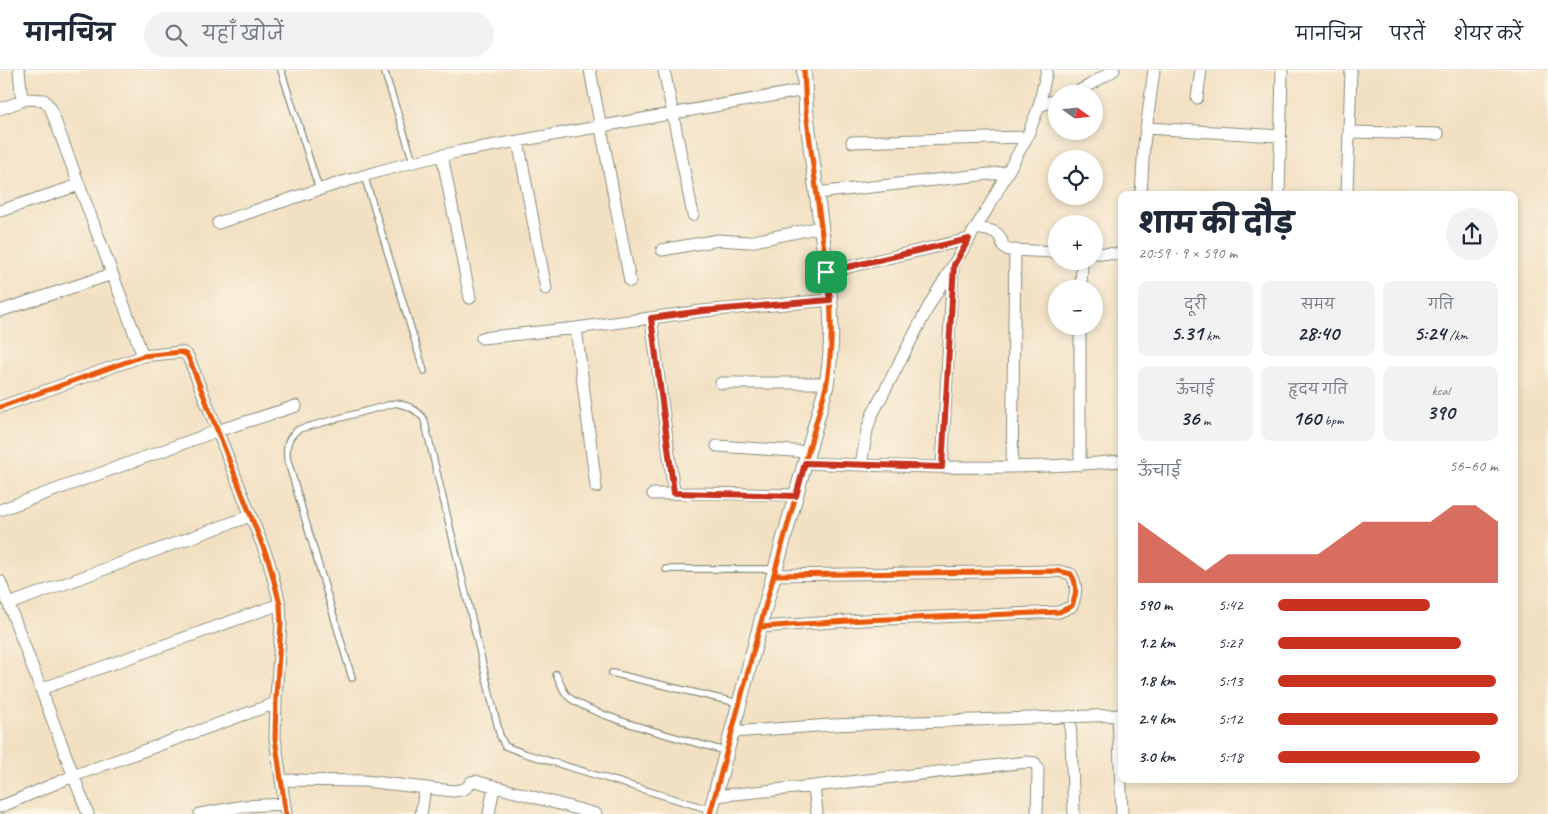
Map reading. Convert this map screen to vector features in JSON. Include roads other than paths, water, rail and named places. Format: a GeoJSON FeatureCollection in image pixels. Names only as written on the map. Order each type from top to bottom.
{"type":"FeatureCollection","features":[{"type":"Feature","properties":{"kind":"street"},"geometry":{"type":"LineString","coordinates":[[19,70],[22,101]]}},
{"type":"Feature","properties":{"kind":"street"},"geometry":{"type":"LineString","coordinates":[[590,70],[630,281]]}},
{"type":"Feature","properties":{"kind":"street"},"geometry":{"type":"LineString","coordinates":[[664,70],[693,215]]}},
{"type":"Feature","properties":{"kind":"street"},"geometry":{"type":"LineString","coordinates":[[711,812],[827,383],[831,355],[832,323],[830,300],[816,193],[804,70]]}},
{"type":"Feature","properties":{"kind":"street"},"geometry":{"type":"LineString","coordinates":[[861,465],[866,430],[872,414],[931,302],[976,228],[1027,137],[1039,106],[1047,70]]}},
{"type":"Feature","properties":{"kind":"street"},"geometry":{"type":"LineString","coordinates":[[1090,85],[1114,70]]}},
{"type":"Feature","properties":{"kind":"street"},"geometry":{"type":"LineString","coordinates":[[1141,191],[1146,128],[1154,70]]}},
{"type":"Feature","properties":{"kind":"street"},"geometry":{"type":"LineString","coordinates":[[1197,98],[1201,70]]}},
{"type":"Feature","properties":{"kind":"street"},"geometry":{"type":"LineString","coordinates":[[1279,191],[1282,70]]}},
{"type":"Feature","properties":{"kind":"street"},"geometry":{"type":"LineString","coordinates":[[1347,191],[1351,70]]}},
{"type":"Feature","properties":{"kind":"street"},"geometry":{"type":"LineString","coordinates":[[218,223],[319,189],[413,161],[805,90]]}},
{"type":"Feature","properties":{"kind":"street"},"geometry":{"type":"LineString","coordinates":[[0,109],[27,99],[44,100],[50,107],[143,356]]}},
{"type":"Feature","properties":{"kind":"street"},"geometry":{"type":"LineString","coordinates":[[1039,106],[1048,103]]}},
{"type":"Feature","properties":{"kind":"street"},"geometry":{"type":"LineString","coordinates":[[1146,128],[1280,136]]}},
{"type":"Feature","properties":{"kind":"street"},"geometry":{"type":"LineString","coordinates":[[1350,132],[1438,134]]}},
{"type":"Feature","properties":{"kind":"street"},"geometry":{"type":"LineString","coordinates":[[852,142],[1027,137]]}},
{"type":"Feature","properties":{"kind":"street"},"geometry":{"type":"LineString","coordinates":[[518,141],[546,289]]}},
{"type":"Feature","properties":{"kind":"street"},"geometry":{"type":"LineString","coordinates":[[442,155],[470,298]]}},
{"type":"Feature","properties":{"kind":"street"},"geometry":{"type":"LineString","coordinates":[[816,193],[1008,172]]}},
{"type":"Feature","properties":{"kind":"street"},"geometry":{"type":"LineString","coordinates":[[0,211],[79,185]]}},
{"type":"Feature","properties":{"kind":"street"},"geometry":{"type":"LineString","coordinates":[[662,250],[718,240],[749,242],[821,227]]}},
{"type":"Feature","properties":{"kind":"street"},"geometry":{"type":"LineString","coordinates":[[976,228],[998,234],[1002,238],[1003,246],[1008,250],[1048,252]]}},
{"type":"Feature","properties":{"kind":"street"},"geometry":{"type":"LineString","coordinates":[[826,272],[969,239]]}},
{"type":"Feature","properties":{"kind":"street"},"geometry":{"type":"LineString","coordinates":[[1012,467],[1015,250]]}},
{"type":"Feature","properties":{"kind":"street"},"geometry":{"type":"LineString","coordinates":[[1103,253],[1118,254]]}},
{"type":"Feature","properties":{"kind":"street"},"geometry":{"type":"LineString","coordinates":[[942,467],[954,265]]}},
{"type":"Feature","properties":{"kind":"street"},"geometry":{"type":"LineString","coordinates":[[0,311],[112,274]]}},
{"type":"Feature","properties":{"kind":"street"},"geometry":{"type":"LineString","coordinates":[[482,338],[576,328],[702,311],[830,300]]}},
{"type":"Feature","properties":{"kind":"street"},"geometry":{"type":"LineString","coordinates":[[651,318],[674,493]]}},
{"type":"Feature","properties":{"kind":"street"},"geometry":{"type":"LineString","coordinates":[[576,328],[596,487]]}},
{"type":"Feature","properties":{"kind":"street"},"geometry":{"type":"LineString","coordinates":[[1080,335],[1080,465]]}},
{"type":"Feature","properties":{"kind":"street"},"geometry":{"type":"LineString","coordinates":[[0,407],[143,356],[181,352],[186,355],[192,366],[269,562],[280,604],[281,633],[275,738],[286,809],[260,805],[234,811],[200,814]]}},
{"type":"Feature","properties":{"kind":"street"},"geometry":{"type":"LineString","coordinates":[[720,382],[827,383]]}},
{"type":"Feature","properties":{"kind":"street"},"geometry":{"type":"LineString","coordinates":[[0,510],[217,431],[296,406]]}},
{"type":"Feature","properties":{"kind":"street"},"geometry":{"type":"LineString","coordinates":[[717,446],[861,465],[1012,467],[1080,465],[1118,461]]}},
{"type":"Feature","properties":{"kind":"street"},"geometry":{"type":"LineString","coordinates":[[654,494],[796,496]]}},
{"type":"Feature","properties":{"kind":"street"},"geometry":{"type":"LineString","coordinates":[[9,604],[250,516]]}},
{"type":"Feature","properties":{"kind":"street"},"geometry":{"type":"LineString","coordinates":[[760,627],[863,620],[1059,612],[1072,606],[1076,588],[1075,579],[1071,574],[1059,571],[775,572]]}},
{"type":"Feature","properties":{"kind":"street"},"geometry":{"type":"LineString","coordinates":[[0,581],[88,814]]}},
{"type":"Feature","properties":{"kind":"street"},"geometry":{"type":"LineString","coordinates":[[42,689],[280,604]]}},
{"type":"Feature","properties":{"kind":"street"},"geometry":{"type":"LineString","coordinates":[[0,807],[74,776],[276,703]]}},
{"type":"Feature","properties":{"kind":"street"},"geometry":{"type":"LineString","coordinates":[[732,732],[831,725],[1118,715]]}},
{"type":"Feature","properties":{"kind":"street"},"geometry":{"type":"LineString","coordinates":[[1070,716],[1074,814]]}},
{"type":"Feature","properties":{"kind":"street"},"geometry":{"type":"LineString","coordinates":[[715,796],[1027,762],[1035,763],[1038,769],[1037,814]]}},
{"type":"Feature","properties":{"kind":"street"},"geometry":{"type":"LineString","coordinates":[[281,780],[364,781],[453,791],[464,790],[471,782],[476,781],[596,814]]}},
{"type":"Feature","properties":{"kind":"street"},"geometry":{"type":"LineString","coordinates":[[1121,783],[1122,814]]}},
{"type":"Feature","properties":{"kind":"street"},"geometry":{"type":"LineString","coordinates":[[489,814],[494,786]]}},
{"type":"Feature","properties":{"kind":"street"},"geometry":{"type":"LineString","coordinates":[[814,786],[817,814]]}},
{"type":"Feature","properties":{"kind":"street"},"geometry":{"type":"LineString","coordinates":[[421,814],[425,788]]}},
{"type":"Feature","properties":{"kind":"lane"},"geometry":{"type":"LineString","coordinates":[[281,70],[319,189]]}},
{"type":"Feature","properties":{"kind":"lane"},"geometry":{"type":"LineString","coordinates":[[384,70],[413,161]]}},
{"type":"Feature","properties":{"kind":"lane"},"geometry":{"type":"LineString","coordinates":[[364,175],[424,371]]}},
{"type":"Feature","properties":{"kind":"lane"},"geometry":{"type":"LineString","coordinates":[[352,678],[287,458],[286,444],[292,434],[299,429],[396,403],[417,410],[424,419],[500,736],[505,746],[711,812]]}},
{"type":"Feature","properties":{"kind":"lane"},"geometry":{"type":"LineString","coordinates":[[666,569],[775,572]]}},
{"type":"Feature","properties":{"kind":"lane"},"geometry":{"type":"LineString","coordinates":[[556,674],[567,695],[578,704],[599,714],[727,751]]}},
{"type":"Feature","properties":{"kind":"lane"},"geometry":{"type":"LineString","coordinates":[[612,674],[740,704]]}}]}
